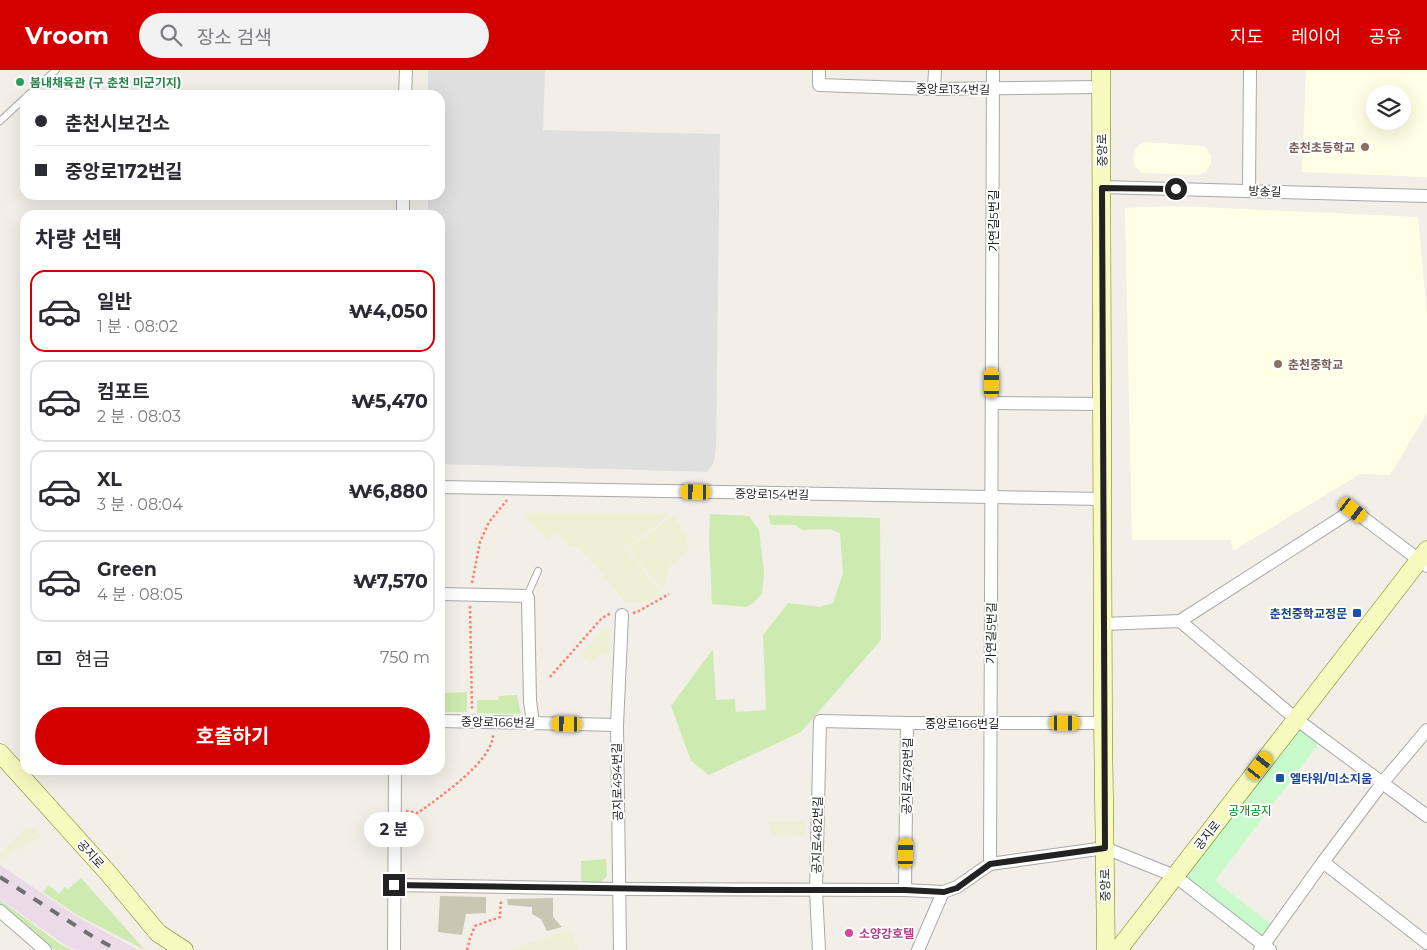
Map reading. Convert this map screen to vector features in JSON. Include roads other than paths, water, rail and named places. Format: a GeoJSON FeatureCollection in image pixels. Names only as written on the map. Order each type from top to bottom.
{"type":"FeatureCollection","features":[{"type":"Feature","properties":{"kind":"street"},"geometry":{"type":"LineString","coordinates":[[405,90],[406,70]]}},
{"type":"Feature","properties":{"kind":"street","name":"중앙로134번길"},"geometry":{"type":"LineString","coordinates":[[819,70],[819,85],[934,89],[993,89],[1101,79]]}},
{"type":"Feature","properties":{"kind":"street"},"geometry":{"type":"LineString","coordinates":[[934,89],[935,70]]}},
{"type":"Feature","properties":{"kind":"street","name":"가연길5번길"},"geometry":{"type":"LineString","coordinates":[[990,864],[993,70]]}},
{"type":"Feature","properties":{"kind":"street"},"geometry":{"type":"LineString","coordinates":[[1249,191],[1250,70]]}},
{"type":"Feature","properties":{"kind":"street","name":"중앙로"},"geometry":{"type":"LineString","coordinates":[[1101,79],[1104,404],[1103,723],[1106,950]]}},
{"type":"Feature","properties":{"kind":"street","name":"방송길"},"geometry":{"type":"LineString","coordinates":[[1102,188],[1427,196]]}},
{"type":"Feature","properties":{"kind":"street"},"geometry":{"type":"LineString","coordinates":[[992,403],[1104,404]]}},
{"type":"Feature","properties":{"kind":"street","name":"중앙로154번길"},"geometry":{"type":"LineString","coordinates":[[445,487],[1103,499]]}},
{"type":"Feature","properties":{"kind":"street","name":"공지로"},"geometry":{"type":"LineString","coordinates":[[1118,950],[1296,719],[1425,559],[1353,510],[1180,622]]}},
{"type":"Feature","properties":{"kind":"street"},"geometry":{"type":"LineString","coordinates":[[445,594],[527,596],[530,701],[533,723]]}},
{"type":"Feature","properties":{"kind":"street","name":"공지로494번길"},"geometry":{"type":"LineString","coordinates":[[620,950],[617,725],[622,615]]}},
{"type":"Feature","properties":{"kind":"street"},"geometry":{"type":"LineString","coordinates":[[1103,624],[1180,622],[1296,719],[1427,816]]}},
{"type":"Feature","properties":{"kind":"street","name":"중앙로166번길"},"geometry":{"type":"LineString","coordinates":[[445,721],[617,725]]}},
{"type":"Feature","properties":{"kind":"street","name":"중앙로166번길"},"geometry":{"type":"LineString","coordinates":[[820,721],[1103,723]]}},
{"type":"Feature","properties":{"kind":"street","name":"공지로482번길"},"geometry":{"type":"LineString","coordinates":[[819,950],[816,891],[820,721]]}},
{"type":"Feature","properties":{"kind":"street","name":"공지로478번길"},"geometry":{"type":"LineString","coordinates":[[905,890],[907,723]]}},
{"type":"Feature","properties":{"kind":"street"},"geometry":{"type":"LineString","coordinates":[[394,885],[816,891],[905,890],[944,892],[957,888],[990,864],[1105,848],[1175,876],[1264,948],[1323,862],[1383,782],[1427,730]]}},
{"type":"Feature","properties":{"kind":"street","name":"공지로"},"geometry":{"type":"LineString","coordinates":[[0,753],[109,874],[158,933],[184,950]]}},
{"type":"Feature","properties":{"kind":"street"},"geometry":{"type":"LineString","coordinates":[[394,950],[395,775]]}},
{"type":"Feature","properties":{"kind":"street"},"geometry":{"type":"LineString","coordinates":[[1323,862],[1427,943]]}},
{"type":"Feature","properties":{"kind":"street"},"geometry":{"type":"LineString","coordinates":[[918,950],[944,892]]}},
{"type":"Feature","properties":{"kind":"street"},"geometry":{"type":"LineString","coordinates":[[0,911],[45,950]]}},
{"type":"Feature","properties":{"kind":"lane"},"geometry":{"type":"LineString","coordinates":[[34,90],[56,70]]}},
{"type":"Feature","properties":{"kind":"lane"},"geometry":{"type":"LineString","coordinates":[[0,121],[20,103]]}},
{"type":"Feature","properties":{"kind":"lane"},"geometry":{"type":"LineString","coordinates":[[527,596],[538,571]]}},
{"type":"Feature","properties":{"kind":"railway"},"geometry":{"type":"LineString","coordinates":[[0,877],[95,938],[118,950]]}},
{"type":"Feature","properties":{"kind":"place","name":"봄내채육관 (구 춘천 미군기지)"},"geometry":{"type":"Point","coordinates":[20,82]}},
{"type":"Feature","properties":{"kind":"place","name":"춘천초등학교"},"geometry":{"type":"Point","coordinates":[1365,147]}},
{"type":"Feature","properties":{"kind":"place","name":"춘천중학교"},"geometry":{"type":"Point","coordinates":[1278,364]}},
{"type":"Feature","properties":{"kind":"place","name":"춘천중학교정문"},"geometry":{"type":"Point","coordinates":[1357,613]}},
{"type":"Feature","properties":{"kind":"place","name":"엘타워/미소지움"},"geometry":{"type":"Point","coordinates":[1280,778]}},
{"type":"Feature","properties":{"kind":"place","name":"소양강호텔"},"geometry":{"type":"Point","coordinates":[849,933]}},
{"type":"Feature","properties":{"kind":"park label","name":"공개공지"},"geometry":{"type":"Point","coordinates":[1250,810]}}]}
